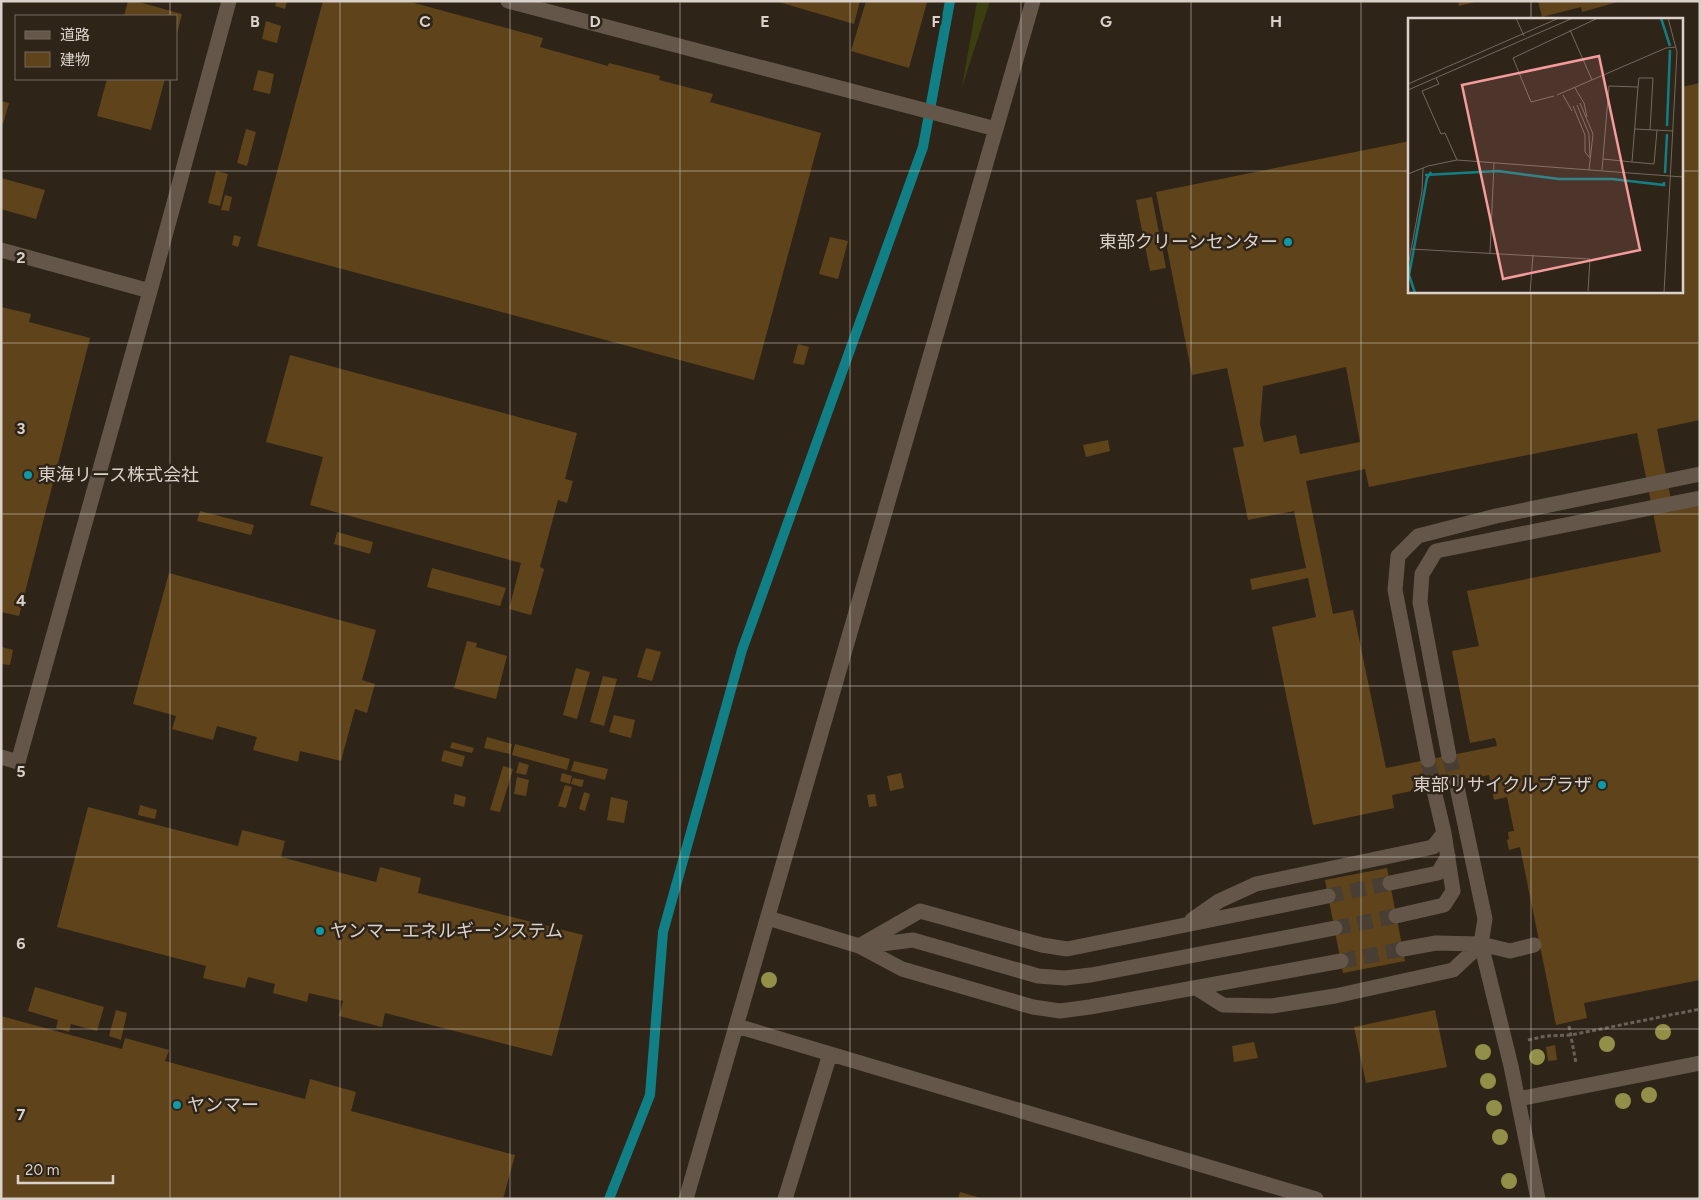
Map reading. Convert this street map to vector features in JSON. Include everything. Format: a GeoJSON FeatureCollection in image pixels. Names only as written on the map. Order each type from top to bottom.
{"type":"FeatureCollection","features":[{"type":"Feature","properties":{"kind":"street"},"geometry":{"type":"LineString","coordinates":[[1,758],[18,762],[229,1]]}},
{"type":"Feature","properties":{"kind":"street"},"geometry":{"type":"LineString","coordinates":[[508,1],[996,129]]}},
{"type":"Feature","properties":{"kind":"street"},"geometry":{"type":"LineString","coordinates":[[686,1199],[1033,1]]}},
{"type":"Feature","properties":{"kind":"street"},"geometry":{"type":"LineString","coordinates":[[1,250],[150,291]]}},
{"type":"Feature","properties":{"kind":"street"},"geometry":{"type":"LineString","coordinates":[[1428,760],[1395,590],[1398,556],[1418,536],[1496,516],[1700,474]]}},
{"type":"Feature","properties":{"kind":"street"},"geometry":{"type":"LineString","coordinates":[[1450,756],[1420,602],[1422,574],[1436,550],[1700,498]]}},
{"type":"Feature","properties":{"kind":"street"},"geometry":{"type":"LineString","coordinates":[[1456,782],[1485,919],[1481,944],[1518,1099],[1538,1199]]}},
{"type":"Feature","properties":{"kind":"street"},"geometry":{"type":"LineString","coordinates":[[1396,916],[1444,905],[1453,891],[1444,833],[1433,786]]}},
{"type":"Feature","properties":{"kind":"street"},"geometry":{"type":"LineString","coordinates":[[1187,924],[1219,901],[1256,884],[1433,848],[1444,833]]}},
{"type":"Feature","properties":{"kind":"street"},"geometry":{"type":"LineString","coordinates":[[1390,883],[1438,873],[1448,856]]}},
{"type":"Feature","properties":{"kind":"street"},"geometry":{"type":"LineString","coordinates":[[859,946],[920,911],[1042,946],[1067,949],[1328,896]]}},
{"type":"Feature","properties":{"kind":"street"},"geometry":{"type":"LineString","coordinates":[[768,918],[859,946],[902,969],[1033,1007],[1060,1011],[1340,961]]}},
{"type":"Feature","properties":{"kind":"street"},"geometry":{"type":"LineString","coordinates":[[859,946],[913,940],[1038,976],[1065,978],[1091,975],[1335,928]]}},
{"type":"Feature","properties":{"kind":"street"},"geometry":{"type":"LineString","coordinates":[[1403,949],[1436,943],[1481,944],[1510,951],[1534,945]]}},
{"type":"Feature","properties":{"kind":"street"},"geometry":{"type":"LineString","coordinates":[[1196,988],[1223,1005],[1272,1006],[1335,996],[1453,970],[1481,944]]}},
{"type":"Feature","properties":{"kind":"street"},"geometry":{"type":"LineString","coordinates":[[737,1026],[1316,1199]]}},
{"type":"Feature","properties":{"kind":"street"},"geometry":{"type":"LineString","coordinates":[[785,1199],[830,1054]]}},
{"type":"Feature","properties":{"kind":"street"},"geometry":{"type":"LineString","coordinates":[[1518,1099],[1700,1063]]}},
{"type":"Feature","properties":{"kind":"path"},"geometry":{"type":"LineString","coordinates":[[1569,1026],[1577,1066]]}},
{"type":"Feature","properties":{"kind":"shaded area"},"geometry":{"type":"Polygon","coordinates":[[[977,1],[990,1],[962,87],[977,1]]]}},
{"type":"Feature","properties":{"kind":"building"},"geometry":{"type":"Polygon","coordinates":[[[128,1],[135,1],[182,14],[178,30],[178,15],[124,15],[128,1]]]}},
{"type":"Feature","properties":{"kind":"building"},"geometry":{"type":"Polygon","coordinates":[[[277,1],[287,1],[285,9],[275,6],[277,1]]]}},
{"type":"Feature","properties":{"kind":"building"},"geometry":{"type":"Polygon","coordinates":[[[323,1],[407,1],[543,38],[540,47],[608,66],[609,63],[660,76],[659,80],[713,94],[710,102],[821,133],[754,380],[257,246],[323,1]]]}},
{"type":"Feature","properties":{"kind":"building"},"geometry":{"type":"Polygon","coordinates":[[[775,1],[860,1],[854,24],[775,1]]]}},
{"type":"Feature","properties":{"kind":"building"},"geometry":{"type":"Polygon","coordinates":[[[866,1],[927,2],[909,68],[851,51],[866,1]]]}},
{"type":"Feature","properties":{"kind":"building"},"geometry":{"type":"Polygon","coordinates":[[[1458,1],[1475,1],[1475,2],[1459,6],[1458,1]]]}},
{"type":"Feature","properties":{"kind":"building"},"geometry":{"type":"Polygon","coordinates":[[[1538,1],[1618,2],[1582,12],[1581,7],[1542,17],[1538,1]]]}},
{"type":"Feature","properties":{"kind":"building"},"geometry":{"type":"Polygon","coordinates":[[[266,21],[281,26],[277,43],[262,39],[266,21]]]}},
{"type":"Feature","properties":{"kind":"building"},"geometry":{"type":"Polygon","coordinates":[[[258,70],[274,74],[270,94],[253,90],[258,70]]]}},
{"type":"Feature","properties":{"kind":"building"},"geometry":{"type":"Polygon","coordinates":[[[107,80],[165,80],[151,130],[97,116],[107,80]]]}},
{"type":"Feature","properties":{"kind":"building"},"geometry":{"type":"Polygon","coordinates":[[[1700,83],[1700,420],[1657,429],[1673,510],[1700,505],[1700,980],[1584,1003],[1587,1018],[1556,1025],[1520,847],[1509,850],[1508,832],[1514,831],[1507,797],[1494,800],[1489,775],[1392,795],[1394,808],[1313,825],[1272,627],[1316,617],[1308,578],[1252,590],[1250,579],[1306,568],[1294,511],[1248,520],[1233,448],[1244,446],[1227,368],[1192,375],[1156,192],[1408,141],[1408,292],[1684,292],[1684,87],[1700,83]],[[1346,367],[1263,386],[1260,424],[1264,442],[1296,435],[1300,454],[1360,442],[1346,367]],[[1637,433],[1369,487],[1365,469],[1306,481],[1333,614],[1353,610],[1386,768],[1497,746],[1495,738],[1470,743],[1452,651],[1479,646],[1467,591],[1661,552],[1637,433]]]}},
{"type":"Feature","properties":{"kind":"building"},"geometry":{"type":"Polygon","coordinates":[[[1,101],[9,103],[3,124],[1,124],[1,101]]]}},
{"type":"Feature","properties":{"kind":"building"},"geometry":{"type":"Polygon","coordinates":[[[246,129],[256,132],[247,166],[237,163],[246,129]]]}},
{"type":"Feature","properties":{"kind":"building"},"geometry":{"type":"Polygon","coordinates":[[[216,171],[228,174],[220,206],[208,203],[216,171]]]}},
{"type":"Feature","properties":{"kind":"building"},"geometry":{"type":"Polygon","coordinates":[[[1,178],[45,190],[36,219],[1,209],[1,178]]]}},
{"type":"Feature","properties":{"kind":"building"},"geometry":{"type":"Polygon","coordinates":[[[225,195],[232,197],[229,211],[221,210],[225,195]]]}},
{"type":"Feature","properties":{"kind":"building"},"geometry":{"type":"Polygon","coordinates":[[[1152,197],[1166,268],[1150,271],[1136,200],[1152,197]]]}},
{"type":"Feature","properties":{"kind":"building"},"geometry":{"type":"Polygon","coordinates":[[[234,235],[241,237],[238,247],[232,245],[234,235]]]}},
{"type":"Feature","properties":{"kind":"building"},"geometry":{"type":"Polygon","coordinates":[[[830,237],[848,241],[838,279],[819,274],[830,237]]]}},
{"type":"Feature","properties":{"kind":"building","name":"東海リース株式会社"},"geometry":{"type":"Polygon","coordinates":[[[1,307],[31,314],[29,322],[90,338],[19,616],[1,612],[1,307]]]}},
{"type":"Feature","properties":{"kind":"building"},"geometry":{"type":"Polygon","coordinates":[[[798,344],[809,347],[804,365],[793,363],[798,344]]]}},
{"type":"Feature","properties":{"kind":"building"},"geometry":{"type":"Polygon","coordinates":[[[290,355],[577,433],[565,479],[573,481],[567,503],[558,500],[540,567],[544,569],[531,615],[509,609],[521,563],[310,505],[323,457],[266,442],[290,355]]]}},
{"type":"Feature","properties":{"kind":"building"},"geometry":{"type":"Polygon","coordinates":[[[1108,440],[1110,451],[1086,457],[1083,445],[1108,440]]]}},
{"type":"Feature","properties":{"kind":"building"},"geometry":{"type":"Polygon","coordinates":[[[200,511],[254,525],[251,535],[197,521],[200,511]]]}},
{"type":"Feature","properties":{"kind":"building"},"geometry":{"type":"Polygon","coordinates":[[[337,532],[373,542],[370,554],[334,544],[337,532]]]}},
{"type":"Feature","properties":{"kind":"building"},"geometry":{"type":"Polygon","coordinates":[[[432,568],[506,588],[500,606],[427,587],[432,568]]]}},
{"type":"Feature","properties":{"kind":"building"},"geometry":{"type":"Polygon","coordinates":[[[169,573],[376,630],[362,680],[375,684],[367,713],[355,709],[341,761],[300,751],[298,762],[253,750],[257,737],[217,726],[213,740],[172,729],[176,716],[133,704],[169,573]]]}},
{"type":"Feature","properties":{"kind":"building"},"geometry":{"type":"Polygon","coordinates":[[[467,641],[477,643],[476,647],[507,656],[496,699],[454,688],[467,641]]]}},
{"type":"Feature","properties":{"kind":"building"},"geometry":{"type":"Polygon","coordinates":[[[2,647],[13,650],[10,665],[1,664],[2,647]]]}},
{"type":"Feature","properties":{"kind":"building"},"geometry":{"type":"Polygon","coordinates":[[[646,648],[661,652],[652,681],[637,677],[646,648]]]}},
{"type":"Feature","properties":{"kind":"building"},"geometry":{"type":"Polygon","coordinates":[[[576,668],[590,672],[577,719],[563,715],[576,668]]]}},
{"type":"Feature","properties":{"kind":"building"},"geometry":{"type":"Polygon","coordinates":[[[603,676],[617,679],[604,726],[590,722],[603,676]]]}},
{"type":"Feature","properties":{"kind":"building"},"geometry":{"type":"Polygon","coordinates":[[[614,715],[635,720],[631,738],[609,732],[614,715]]]}},
{"type":"Feature","properties":{"kind":"building"},"geometry":{"type":"Polygon","coordinates":[[[487,737],[512,744],[510,754],[484,748],[487,737]]]}},
{"type":"Feature","properties":{"kind":"building"},"geometry":{"type":"Polygon","coordinates":[[[452,742],[474,748],[472,753],[450,748],[452,742]]]}},
{"type":"Feature","properties":{"kind":"building"},"geometry":{"type":"Polygon","coordinates":[[[515,744],[570,759],[567,770],[512,755],[515,744]]]}},
{"type":"Feature","properties":{"kind":"building"},"geometry":{"type":"Polygon","coordinates":[[[444,750],[465,756],[462,767],[441,761],[444,750]]]}},
{"type":"Feature","properties":{"kind":"building"},"geometry":{"type":"Polygon","coordinates":[[[574,761],[608,769],[605,780],[571,771],[574,761]]]}},
{"type":"Feature","properties":{"kind":"building"},"geometry":{"type":"Polygon","coordinates":[[[519,762],[529,765],[526,775],[516,773],[519,762]]]}},
{"type":"Feature","properties":{"kind":"building"},"geometry":{"type":"Polygon","coordinates":[[[503,766],[513,769],[500,812],[490,810],[503,766]]]}},
{"type":"Feature","properties":{"kind":"building"},"geometry":{"type":"Polygon","coordinates":[[[562,773],[572,776],[570,784],[560,781],[562,773]]]}},
{"type":"Feature","properties":{"kind":"building"},"geometry":{"type":"Polygon","coordinates":[[[901,773],[904,788],[890,791],[887,776],[901,773]]]}},
{"type":"Feature","properties":{"kind":"building"},"geometry":{"type":"Polygon","coordinates":[[[517,777],[529,780],[526,796],[514,794],[517,777]]]}},
{"type":"Feature","properties":{"kind":"building"},"geometry":{"type":"Polygon","coordinates":[[[573,778],[584,780],[582,787],[571,784],[573,778]]]}},
{"type":"Feature","properties":{"kind":"building"},"geometry":{"type":"Polygon","coordinates":[[[565,785],[572,787],[566,808],[558,806],[565,785]]]}},
{"type":"Feature","properties":{"kind":"building"},"geometry":{"type":"Polygon","coordinates":[[[584,792],[590,794],[585,811],[579,809],[584,792]]]}},
{"type":"Feature","properties":{"kind":"building"},"geometry":{"type":"Polygon","coordinates":[[[455,794],[466,797],[464,807],[453,804],[455,794]]]}},
{"type":"Feature","properties":{"kind":"building"},"geometry":{"type":"Polygon","coordinates":[[[875,794],[877,806],[869,807],[867,795],[875,794]]]}},
{"type":"Feature","properties":{"kind":"building"},"geometry":{"type":"Polygon","coordinates":[[[611,797],[628,801],[624,823],[607,820],[611,797]]]}},
{"type":"Feature","properties":{"kind":"building"},"geometry":{"type":"Polygon","coordinates":[[[140,805],[157,810],[155,819],[138,815],[140,805]]]}},
{"type":"Feature","properties":{"kind":"building","name":"ヤンマーエネルギーシステム"},"geometry":{"type":"Polygon","coordinates":[[[88,807],[238,846],[242,830],[285,841],[281,857],[376,882],[380,867],[421,878],[418,893],[583,935],[552,1056],[385,1013],[382,1027],[339,1016],[343,1001],[309,993],[307,1002],[273,993],[275,984],[248,977],[245,988],[203,978],[206,966],[57,927],[88,807]]]}},
{"type":"Feature","properties":{"kind":"building"},"geometry":{"type":"Polygon","coordinates":[[[1387,868],[1405,961],[1343,973],[1325,880],[1387,868]]]}},
{"type":"Feature","properties":{"kind":"building"},"geometry":{"type":"Polygon","coordinates":[[[35,987],[104,1007],[97,1031],[71,1024],[69,1032],[56,1028],[58,1020],[28,1011],[35,987]]]}},
{"type":"Feature","properties":{"kind":"building"},"geometry":{"type":"Polygon","coordinates":[[[116,1010],[127,1013],[121,1040],[109,1036],[116,1010]]]}},
{"type":"Feature","properties":{"kind":"building"},"geometry":{"type":"Polygon","coordinates":[[[1435,1010],[1447,1067],[1366,1083],[1354,1027],[1435,1010]]]}},
{"type":"Feature","properties":{"kind":"building","name":"ヤンマー"},"geometry":{"type":"Polygon","coordinates":[[[1,1016],[122,1049],[125,1038],[169,1050],[165,1061],[305,1099],[310,1079],[356,1092],[351,1111],[515,1155],[503,1199],[1,1199],[1,1016]]]}},
{"type":"Feature","properties":{"kind":"building"},"geometry":{"type":"Polygon","coordinates":[[[1254,1042],[1258,1058],[1234,1062],[1232,1046],[1254,1042]]]}},
{"type":"Feature","properties":{"kind":"building"},"geometry":{"type":"Polygon","coordinates":[[[1555,1045],[1557,1060],[1548,1061],[1546,1047],[1555,1045]]]}},
{"type":"Feature","properties":{"kind":"building"},"geometry":{"type":"Polygon","coordinates":[[[960,1192],[981,1198],[981,1199],[958,1199],[960,1192]]]}},
{"type":"Feature","properties":{"kind":"waterway"},"geometry":{"type":"LineString","coordinates":[[609,1199],[650,1095],[663,932],[742,650],[923,147],[950,1]]}},
{"type":"Feature","properties":{"kind":"tunnel"},"geometry":{"type":"LineString","coordinates":[[1449,756],[1456,782]]}},
{"type":"Feature","properties":{"kind":"tunnel"},"geometry":{"type":"LineString","coordinates":[[1428,760],[1433,786]]}},
{"type":"Feature","properties":{"kind":"tunnel"},"geometry":{"type":"LineString","coordinates":[[1328,896],[1390,883]]}},
{"type":"Feature","properties":{"kind":"tunnel"},"geometry":{"type":"LineString","coordinates":[[1335,928],[1396,916]]}},
{"type":"Feature","properties":{"kind":"tunnel"},"geometry":{"type":"LineString","coordinates":[[1341,961],[1403,949]]}},
{"type":"Feature","properties":{"kind":"place","name":"東部クリーンセンター"},"geometry":{"type":"Point","coordinates":[1288,242]}},
{"type":"Feature","properties":{"kind":"place","name":"東海リース株式会社"},"geometry":{"type":"Point","coordinates":[28,475]}},
{"type":"Feature","properties":{"kind":"place","name":"東部リサイクルプラザ"},"geometry":{"type":"Point","coordinates":[1602,785]}},
{"type":"Feature","properties":{"kind":"place","name":"ヤンマーエネルギーシステム"},"geometry":{"type":"Point","coordinates":[320,931]}},
{"type":"Feature","properties":{"kind":"place","name":"ヤンマー"},"geometry":{"type":"Point","coordinates":[177,1105]}}]}
